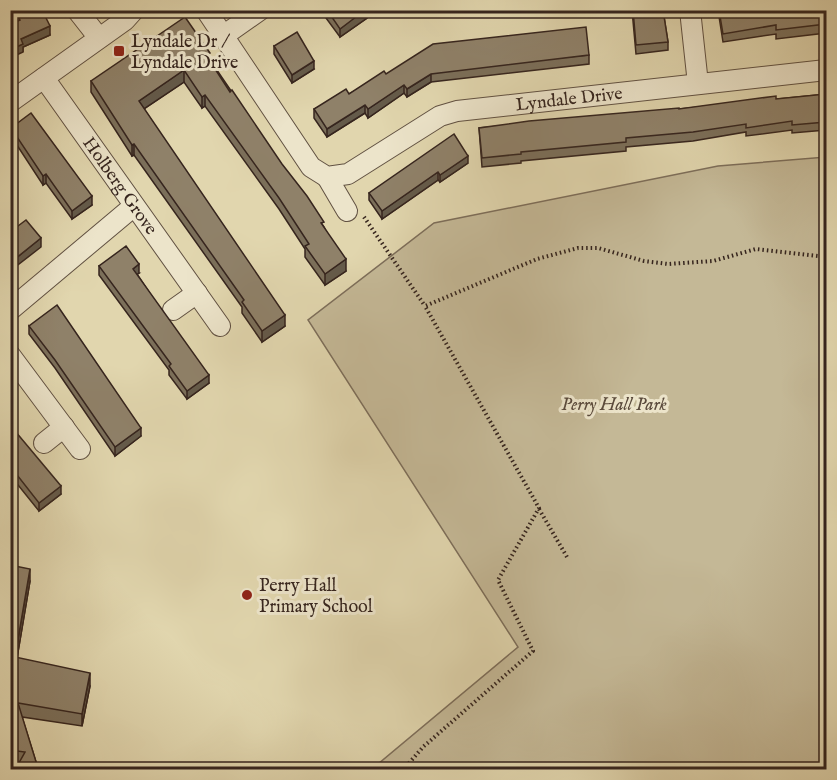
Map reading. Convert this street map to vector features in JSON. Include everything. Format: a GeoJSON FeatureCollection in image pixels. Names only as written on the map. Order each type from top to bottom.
{"type":"FeatureCollection","features":[{"type":"Feature","properties":{"kind":"street"},"geometry":{"type":"LineString","coordinates":[[77,10],[99,38]]}},
{"type":"Feature","properties":{"kind":"street"},"geometry":{"type":"LineString","coordinates":[[10,102],[134,10]]}},
{"type":"Feature","properties":{"kind":"street"},"geometry":{"type":"LineString","coordinates":[[206,10],[311,167],[327,177],[347,211]]}},
{"type":"Feature","properties":{"kind":"street"},"geometry":{"type":"LineString","coordinates":[[223,36],[260,10]]}},
{"type":"Feature","properties":{"kind":"street"},"geometry":{"type":"LineString","coordinates":[[690,10],[698,84]]}},
{"type":"Feature","properties":{"kind":"street","name":"Lyndale Drive"},"geometry":{"type":"LineString","coordinates":[[327,177],[348,174],[440,116],[457,111],[826,70]]}},
{"type":"Feature","properties":{"kind":"street","name":"Holberg Grove"},"geometry":{"type":"LineString","coordinates":[[44,78],[220,326]]}},
{"type":"Feature","properties":{"kind":"street"},"geometry":{"type":"LineString","coordinates":[[10,310],[134,206]]}},
{"type":"Feature","properties":{"kind":"street"},"geometry":{"type":"LineString","coordinates":[[173,310],[197,293]]}},
{"type":"Feature","properties":{"kind":"street"},"geometry":{"type":"LineString","coordinates":[[10,356],[80,449]]}},
{"type":"Feature","properties":{"kind":"street"},"geometry":{"type":"LineString","coordinates":[[44,443],[64,427]]}},
{"type":"Feature","properties":{"kind":"path"},"geometry":{"type":"LineString","coordinates":[[347,211],[362,213],[424,306],[567,557]]}},
{"type":"Feature","properties":{"kind":"path"},"geometry":{"type":"LineString","coordinates":[[424,306],[537,259],[579,248],[598,248],[644,261],[668,264],[713,261],[756,249],[818,256],[826,260]]}},
{"type":"Feature","properties":{"kind":"path"},"geometry":{"type":"LineString","coordinates":[[403,770],[423,747],[533,651],[498,580],[539,508]]}},
{"type":"Feature","properties":{"kind":"green space","name":"Perry Hall Park"},"geometry":{"type":"Polygon","coordinates":[[[826,157],[826,769],[372,769],[518,647],[308,320],[434,223],[718,166],[826,157]]]}},
{"type":"Feature","properties":{"kind":"building"},"geometry":{"type":"Polygon","coordinates":[[[15,10],[42,10],[50,26],[21,39],[23,44],[10,50],[10,24],[20,20],[15,10]]]}},
{"type":"Feature","properties":{"kind":"building"},"geometry":{"type":"Polygon","coordinates":[[[327,10],[365,10],[340,29],[327,10]]]}},
{"type":"Feature","properties":{"kind":"building"},"geometry":{"type":"Polygon","coordinates":[[[633,10],[663,10],[668,42],[636,45],[633,10]]]}},
{"type":"Feature","properties":{"kind":"building"},"geometry":{"type":"Polygon","coordinates":[[[719,10],[826,10],[826,24],[776,30],[776,25],[723,34],[719,10]]]}},
{"type":"Feature","properties":{"kind":"building"},"geometry":{"type":"Polygon","coordinates":[[[185,17],[210,53],[206,55],[230,92],[232,90],[282,164],[307,196],[324,222],[321,223],[346,259],[325,274],[305,246],[309,244],[279,198],[205,95],[202,97],[184,70],[139,101],[285,315],[262,331],[242,302],[244,300],[134,144],[132,145],[91,81],[185,17]]]}},
{"type":"Feature","properties":{"kind":"building"},"geometry":{"type":"Polygon","coordinates":[[[586,27],[589,55],[431,74],[407,89],[404,85],[368,109],[365,105],[327,129],[314,109],[346,89],[349,94],[384,71],[386,74],[433,44],[586,27]]]}},
{"type":"Feature","properties":{"kind":"building"},"geometry":{"type":"Polygon","coordinates":[[[297,32],[314,61],[292,75],[274,46],[297,32]]]}},
{"type":"Feature","properties":{"kind":"building"},"geometry":{"type":"Polygon","coordinates":[[[826,94],[826,122],[792,125],[792,121],[746,128],[746,124],[693,132],[626,138],[626,142],[482,158],[479,128],[529,121],[679,109],[776,96],[776,99],[826,94]]]}},
{"type":"Feature","properties":{"kind":"building"},"geometry":{"type":"Polygon","coordinates":[[[31,113],[92,196],[72,211],[46,174],[43,176],[11,128],[31,113]]]}},
{"type":"Feature","properties":{"kind":"building"},"geometry":{"type":"Polygon","coordinates":[[[454,134],[468,156],[440,175],[438,172],[382,211],[369,193],[454,134]]]}},
{"type":"Feature","properties":{"kind":"building"},"geometry":{"type":"Polygon","coordinates":[[[26,220],[41,238],[10,263],[10,232],[26,220]]]}},
{"type":"Feature","properties":{"kind":"building"},"geometry":{"type":"Polygon","coordinates":[[[126,246],[139,264],[133,269],[209,375],[187,391],[169,366],[171,364],[99,266],[126,246]]]}},
{"type":"Feature","properties":{"kind":"building"},"geometry":{"type":"Polygon","coordinates":[[[57,305],[141,428],[115,447],[29,326],[57,305]]]}},
{"type":"Feature","properties":{"kind":"building"},"geometry":{"type":"Polygon","coordinates":[[[10,425],[61,486],[39,503],[10,466],[10,425]]]}},
{"type":"Feature","properties":{"kind":"building"},"geometry":{"type":"Polygon","coordinates":[[[10,565],[30,569],[15,657],[90,673],[82,714],[18,703],[37,765],[44,770],[15,770],[25,752],[10,750],[10,565]]]}},
{"type":"Feature","properties":{"kind":"place","name":"Lyndale Dr / Lyndale Drive"},"geometry":{"type":"Point","coordinates":[119,51]}},
{"type":"Feature","properties":{"kind":"place","name":"Perry Hall Primary School"},"geometry":{"type":"Point","coordinates":[247,595]}}]}
